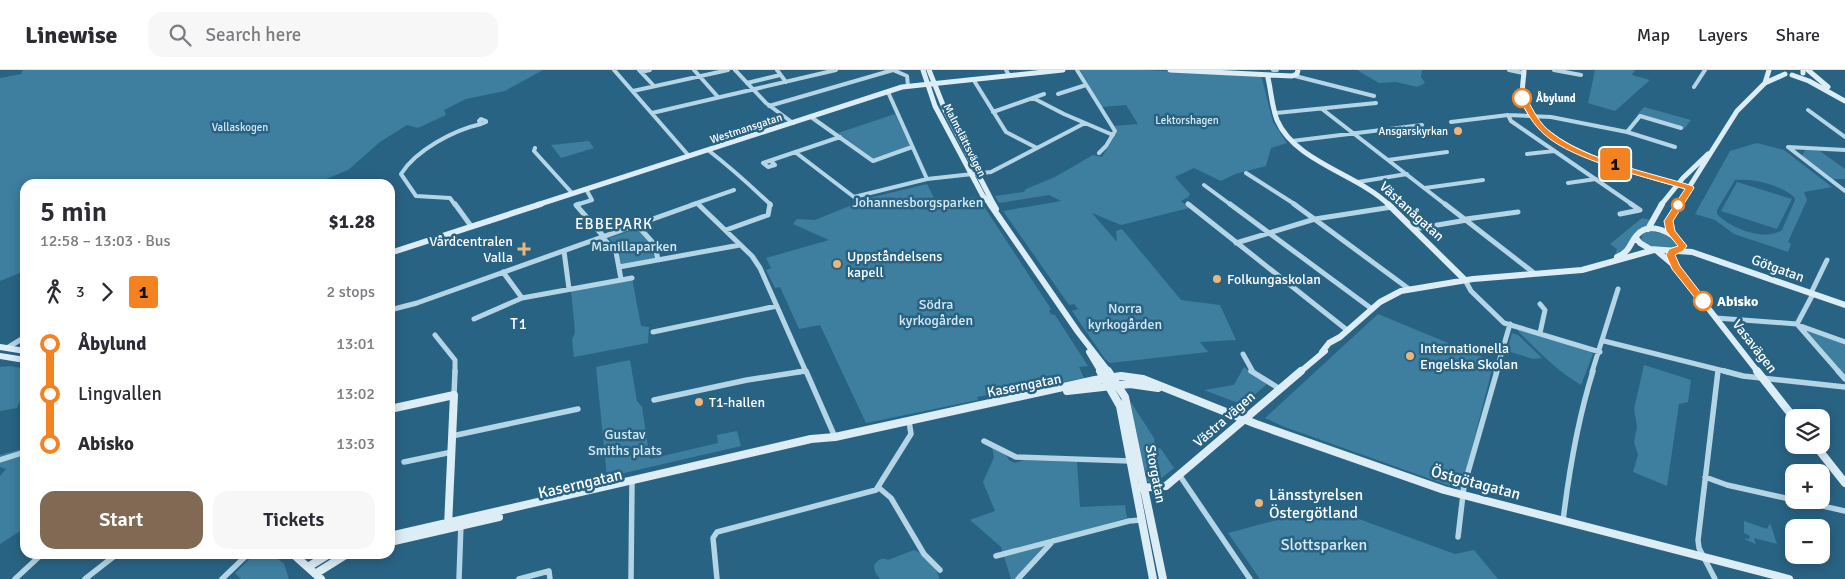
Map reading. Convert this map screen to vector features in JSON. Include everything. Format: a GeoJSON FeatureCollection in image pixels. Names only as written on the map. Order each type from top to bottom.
{"type":"FeatureCollection","features":[{"type":"Feature","properties":{"kind":"main road","name":"Malmslättsvägen"},"geometry":{"type":"LineString","coordinates":[[922,70],[935,106],[970,174],[989,205],[998,214]]}},
{"type":"Feature","properties":{"kind":"main road","name":"Malmslättsvägen"},"geometry":{"type":"LineString","coordinates":[[929,70],[944,110],[998,214],[1111,382]]}},
{"type":"Feature","properties":{"kind":"main road","name":"Westmansgatan"},"geometry":{"type":"LineString","coordinates":[[395,251],[908,86],[1008,73],[1063,70]]}},
{"type":"Feature","properties":{"kind":"main road"},"geometry":{"type":"LineString","coordinates":[[1170,70],[1271,73],[1295,76],[1298,70]]}},
{"type":"Feature","properties":{"kind":"main road"},"geometry":{"type":"LineString","coordinates":[[1676,238],[1669,228],[1669,221],[1737,111],[1765,83],[1771,70],[1809,81],[1845,101]]}},
{"type":"Feature","properties":{"kind":"main road"},"geometry":{"type":"LineString","coordinates":[[1792,75],[1805,71],[1845,96]]}},
{"type":"Feature","properties":{"kind":"main road"},"geometry":{"type":"LineString","coordinates":[[1523,72],[1520,84],[1521,95],[1531,115],[1548,134],[1575,150],[1690,188]]}},
{"type":"Feature","properties":{"kind":"main road","name":"Västanågatan"},"geometry":{"type":"LineString","coordinates":[[1271,73],[1268,78],[1276,112],[1282,128],[1292,141],[1319,161],[1358,182],[1392,207],[1465,280]]}},
{"type":"Feature","properties":{"kind":"main road"},"geometry":{"type":"LineString","coordinates":[[1765,83],[1785,74]]}},
{"type":"Feature","properties":{"kind":"main road"},"geometry":{"type":"LineString","coordinates":[[1648,229],[1654,224],[1662,204],[1678,184],[1713,149]]}},
{"type":"Feature","properties":{"kind":"main road","name":"Västra vägen"},"geometry":{"type":"LineString","coordinates":[[1140,488],[1166,486],[1180,476],[1322,352],[1334,346],[1347,330],[1389,296],[1409,289],[1465,280],[1578,267],[1611,259],[1631,250],[1636,238],[1642,231],[1648,229]]}},
{"type":"Feature","properties":{"kind":"main road","name":"Götgatan"},"geometry":{"type":"LineString","coordinates":[[1648,229],[1664,232],[1702,255]]}},
{"type":"Feature","properties":{"kind":"main road","name":"Vasavägen"},"geometry":{"type":"LineString","coordinates":[[1636,238],[1642,245],[1655,250],[1676,267]]}},
{"type":"Feature","properties":{"kind":"main road","name":"Vasavägen"},"geometry":{"type":"LineString","coordinates":[[1676,238],[1683,246],[1675,250],[1670,256],[1676,267],[1787,409]]}},
{"type":"Feature","properties":{"kind":"main road","name":"Västra vägen"},"geometry":{"type":"LineString","coordinates":[[1516,275],[1582,270],[1655,250]]}},
{"type":"Feature","properties":{"kind":"main road","name":"Götgatan"},"geometry":{"type":"LineString","coordinates":[[1655,250],[1675,250],[1702,255],[1845,305]]}},
{"type":"Feature","properties":{"kind":"main road"},"geometry":{"type":"LineString","coordinates":[[20,350],[6,348],[0,357],[20,359]]}},
{"type":"Feature","properties":{"kind":"main road","name":"Östgötagatan"},"geometry":{"type":"LineString","coordinates":[[1111,382],[1127,379],[1149,381],[1162,388],[1245,419],[1463,496],[1789,579]]}},
{"type":"Feature","properties":{"kind":"main road","name":"Östgötagatan"},"geometry":{"type":"LineString","coordinates":[[1111,382],[1162,388]]}},
{"type":"Feature","properties":{"kind":"main road","name":"Kaserngatan"},"geometry":{"type":"LineString","coordinates":[[936,415],[948,415],[1111,382]]}},
{"type":"Feature","properties":{"kind":"main road","name":"Kaserngatan"},"geometry":{"type":"LineString","coordinates":[[395,541],[448,526],[632,484],[811,440],[835,437],[946,412],[1111,382]]}},
{"type":"Feature","properties":{"kind":"main road","name":"Storgatan"},"geometry":{"type":"LineString","coordinates":[[1111,382],[1120,406],[1130,461],[1140,488],[1142,520],[1153,579]]}},
{"type":"Feature","properties":{"kind":"main road","name":"Storgatan"},"geometry":{"type":"LineString","coordinates":[[1111,382],[1127,405],[1140,488],[1163,579]]}},
{"type":"Feature","properties":{"kind":"main road"},"geometry":{"type":"LineString","coordinates":[[395,408],[454,395],[448,526]]}},
{"type":"Feature","properties":{"kind":"main road"},"geometry":{"type":"LineString","coordinates":[[1822,454],[1845,484]]}},
{"type":"Feature","properties":{"kind":"main road","name":"Kaserngatan"},"geometry":{"type":"LineString","coordinates":[[395,535],[448,526]]}},
{"type":"Feature","properties":{"kind":"main road"},"geometry":{"type":"LineString","coordinates":[[299,559],[314,573]]}},
{"type":"Feature","properties":{"kind":"main road"},"geometry":{"type":"LineString","coordinates":[[314,573],[326,559]]}},
{"type":"Feature","properties":{"kind":"main road"},"geometry":{"type":"LineString","coordinates":[[314,573],[338,559]]}},
{"type":"Feature","properties":{"kind":"street"},"geometry":{"type":"LineString","coordinates":[[614,70],[690,156]]}},
{"type":"Feature","properties":{"kind":"street"},"geometry":{"type":"LineString","coordinates":[[640,71],[650,70]]}},
{"type":"Feature","properties":{"kind":"street"},"geometry":{"type":"LineString","coordinates":[[694,70],[718,97]]}},
{"type":"Feature","properties":{"kind":"street"},"geometry":{"type":"LineString","coordinates":[[633,91],[728,70]]}},
{"type":"Feature","properties":{"kind":"street"},"geometry":{"type":"LineString","coordinates":[[735,70],[769,106],[793,123]]}},
{"type":"Feature","properties":{"kind":"street"},"geometry":{"type":"LineString","coordinates":[[777,70],[786,82]]}},
{"type":"Feature","properties":{"kind":"street"},"geometry":{"type":"LineString","coordinates":[[816,70],[820,74]]}},
{"type":"Feature","properties":{"kind":"street"},"geometry":{"type":"LineString","coordinates":[[652,113],[836,70]]}},
{"type":"Feature","properties":{"kind":"street"},"geometry":{"type":"LineString","coordinates":[[769,106],[893,70],[908,76],[908,86]]}},
{"type":"Feature","properties":{"kind":"street"},"geometry":{"type":"LineString","coordinates":[[1077,70],[1115,131],[1099,153]]}},
{"type":"Feature","properties":{"kind":"street"},"geometry":{"type":"LineString","coordinates":[[1271,73],[1277,70]]}},
{"type":"Feature","properties":{"kind":"street"},"geometry":{"type":"LineString","coordinates":[[1509,70],[1523,72]]}},
{"type":"Feature","properties":{"kind":"street"},"geometry":{"type":"LineString","coordinates":[[1554,70],[1581,75]]}},
{"type":"Feature","properties":{"kind":"street"},"geometry":{"type":"LineString","coordinates":[[1694,87],[1705,70]]}},
{"type":"Feature","properties":{"kind":"street"},"geometry":{"type":"LineString","coordinates":[[640,71],[654,86]]}},
{"type":"Feature","properties":{"kind":"street"},"geometry":{"type":"LineString","coordinates":[[747,83],[780,75]]}},
{"type":"Feature","properties":{"kind":"street"},"geometry":{"type":"LineString","coordinates":[[1295,76],[1336,84],[1374,96]]}},
{"type":"Feature","properties":{"kind":"street"},"geometry":{"type":"LineString","coordinates":[[973,79],[1006,132],[1037,148]]}},
{"type":"Feature","properties":{"kind":"street"},"geometry":{"type":"LineString","coordinates":[[1058,94],[1086,85]]}},
{"type":"Feature","properties":{"kind":"street"},"geometry":{"type":"LineString","coordinates":[[888,92],[927,179]]}},
{"type":"Feature","properties":{"kind":"street"},"geometry":{"type":"LineString","coordinates":[[993,112],[1044,94]]}},
{"type":"Feature","properties":{"kind":"street"},"geometry":{"type":"LineString","coordinates":[[1033,98],[1113,135]]}},
{"type":"Feature","properties":{"kind":"street"},"geometry":{"type":"LineString","coordinates":[[1276,112],[1376,103]]}},
{"type":"Feature","properties":{"kind":"street"},"geometry":{"type":"LineString","coordinates":[[1322,109],[1534,273]]}},
{"type":"Feature","properties":{"kind":"street"},"geometry":{"type":"LineString","coordinates":[[1808,110],[1845,136]]}},
{"type":"Feature","properties":{"kind":"street"},"geometry":{"type":"LineString","coordinates":[[1508,115],[1514,123],[1640,210],[1620,214]]}},
{"type":"Feature","properties":{"kind":"street"},"geometry":{"type":"LineString","coordinates":[[1451,122],[1508,115],[1531,115],[1628,132],[1675,147]]}},
{"type":"Feature","properties":{"kind":"street"},"geometry":{"type":"LineString","coordinates":[[1628,132],[1640,116],[1681,128]]}},
{"type":"Feature","properties":{"kind":"street"},"geometry":{"type":"LineString","coordinates":[[811,117],[873,161],[912,147]]}},
{"type":"Feature","properties":{"kind":"street"},"geometry":{"type":"LineString","coordinates":[[795,152],[854,197],[927,179],[991,172],[1085,123]]}},
{"type":"Feature","properties":{"kind":"street"},"geometry":{"type":"LineString","coordinates":[[471,226],[450,198],[416,196],[401,174],[405,166],[443,139],[459,130],[481,124]]}},
{"type":"Feature","properties":{"kind":"street"},"geometry":{"type":"LineString","coordinates":[[1292,141],[1422,125]]}},
{"type":"Feature","properties":{"kind":"street"},"geometry":{"type":"LineString","coordinates":[[770,161],[840,137]]}},
{"type":"Feature","properties":{"kind":"street"},"geometry":{"type":"LineString","coordinates":[[1844,189],[1788,147],[1845,150]]}},
{"type":"Feature","properties":{"kind":"street"},"geometry":{"type":"LineString","coordinates":[[535,148],[534,151],[572,194]]}},
{"type":"Feature","properties":{"kind":"street"},"geometry":{"type":"LineString","coordinates":[[708,150],[736,172],[744,182],[771,205],[768,214],[726,230]]}},
{"type":"Feature","properties":{"kind":"street"},"geometry":{"type":"LineString","coordinates":[[1527,154],[1554,150]]}},
{"type":"Feature","properties":{"kind":"street"},"geometry":{"type":"LineString","coordinates":[[1388,160],[1447,152]]}},
{"type":"Feature","properties":{"kind":"street"},"geometry":{"type":"LineString","coordinates":[[1246,173],[1315,219],[1409,289]]}},
{"type":"Feature","properties":{"kind":"street"},"geometry":{"type":"LineString","coordinates":[[1358,182],[1407,174]]}},
{"type":"Feature","properties":{"kind":"street"},"geometry":{"type":"LineString","coordinates":[[1568,183],[1596,179]]}},
{"type":"Feature","properties":{"kind":"street"},"geometry":{"type":"LineString","coordinates":[[1425,188],[1483,180]]}},
{"type":"Feature","properties":{"kind":"street"},"geometry":{"type":"LineString","coordinates":[[1204,185],[1372,309]]}},
{"type":"Feature","properties":{"kind":"street"},"geometry":{"type":"LineString","coordinates":[[586,189],[592,200],[576,205],[616,252],[621,280]]}},
{"type":"Feature","properties":{"kind":"street"},"geometry":{"type":"LineString","coordinates":[[395,309],[417,303],[734,190]]}},
{"type":"Feature","properties":{"kind":"street"},"geometry":{"type":"LineString","coordinates":[[697,203],[752,256],[760,268],[835,437]]}},
{"type":"Feature","properties":{"kind":"street"},"geometry":{"type":"LineString","coordinates":[[1188,204],[1347,330]]}},
{"type":"Feature","properties":{"kind":"street"},"geometry":{"type":"LineString","coordinates":[[1236,243],[1315,219],[1392,207]]}},
{"type":"Feature","properties":{"kind":"street"},"geometry":{"type":"LineString","coordinates":[[1414,229],[1518,212]]}},
{"type":"Feature","properties":{"kind":"street"},"geometry":{"type":"LineString","coordinates":[[637,225],[655,245],[658,260]]}},
{"type":"Feature","properties":{"kind":"street"},"geometry":{"type":"LineString","coordinates":[[619,267],[740,244]]}},
{"type":"Feature","properties":{"kind":"street"},"geometry":{"type":"LineString","coordinates":[[564,251],[569,289]]}},
{"type":"Feature","properties":{"kind":"street"},"geometry":{"type":"LineString","coordinates":[[1797,324],[1827,260]]}},
{"type":"Feature","properties":{"kind":"street"},"geometry":{"type":"LineString","coordinates":[[503,272],[522,298]]}},
{"type":"Feature","properties":{"kind":"street"},"geometry":{"type":"LineString","coordinates":[[474,318],[522,298],[632,278]]}},
{"type":"Feature","properties":{"kind":"street","name":"Västanågatan"},"geometry":{"type":"LineString","coordinates":[[1465,280],[1476,296],[1504,322],[1510,324]]}},
{"type":"Feature","properties":{"kind":"street"},"geometry":{"type":"LineString","coordinates":[[1563,521],[1567,490],[1587,389],[1604,340],[1618,289]]}},
{"type":"Feature","properties":{"kind":"street"},"geometry":{"type":"LineString","coordinates":[[1540,304],[1546,310],[1540,333]]}},
{"type":"Feature","properties":{"kind":"street"},"geometry":{"type":"LineString","coordinates":[[653,332],[777,306]]}},
{"type":"Feature","properties":{"kind":"street"},"geometry":{"type":"LineString","coordinates":[[1716,318],[1797,324],[1845,342]]}},
{"type":"Feature","properties":{"kind":"street"},"geometry":{"type":"LineString","coordinates":[[1458,537],[1463,496],[1510,324],[1600,352]]}},
{"type":"Feature","properties":{"kind":"street"},"geometry":{"type":"LineString","coordinates":[[1797,324],[1845,380]]}},
{"type":"Feature","properties":{"kind":"street"},"geometry":{"type":"LineString","coordinates":[[435,335],[455,360],[454,395]]}},
{"type":"Feature","properties":{"kind":"street"},"geometry":{"type":"LineString","coordinates":[[1604,340],[1718,371],[1764,380],[1845,387]]}},
{"type":"Feature","properties":{"kind":"street"},"geometry":{"type":"LineString","coordinates":[[6,348],[20,341]]}},
{"type":"Feature","properties":{"kind":"street"},"geometry":{"type":"LineString","coordinates":[[1243,354],[1251,370],[1280,388]]}},
{"type":"Feature","properties":{"kind":"street"},"geometry":{"type":"LineString","coordinates":[[654,400],[736,382],[806,370]]}},
{"type":"Feature","properties":{"kind":"street"},"geometry":{"type":"LineString","coordinates":[[1715,579],[1702,556],[1698,540],[1718,371]]}},
{"type":"Feature","properties":{"kind":"street"},"geometry":{"type":"LineString","coordinates":[[452,436],[578,409]]}},
{"type":"Feature","properties":{"kind":"street"},"geometry":{"type":"LineString","coordinates":[[717,579],[714,538],[717,532],[876,490],[911,434],[909,421]]}},
{"type":"Feature","properties":{"kind":"street"},"geometry":{"type":"LineString","coordinates":[[984,441],[1016,457],[1130,461]]}},
{"type":"Feature","properties":{"kind":"street"},"geometry":{"type":"LineString","coordinates":[[404,462],[452,452]]}},
{"type":"Feature","properties":{"kind":"street"},"geometry":{"type":"LineString","coordinates":[[0,460],[20,454]]}},
{"type":"Feature","properties":{"kind":"street"},"geometry":{"type":"LineString","coordinates":[[1180,476],[1250,579]]}},
{"type":"Feature","properties":{"kind":"street"},"geometry":{"type":"LineString","coordinates":[[1705,477],[1785,498]]}},
{"type":"Feature","properties":{"kind":"street"},"geometry":{"type":"LineString","coordinates":[[631,579],[632,484]]}},
{"type":"Feature","properties":{"kind":"street"},"geometry":{"type":"LineString","coordinates":[[878,487],[886,492],[916,538],[925,556],[940,570]]}},
{"type":"Feature","properties":{"kind":"street"},"geometry":{"type":"LineString","coordinates":[[1830,508],[1845,511]]}},
{"type":"Feature","properties":{"kind":"street"},"geometry":{"type":"LineString","coordinates":[[996,556],[1129,520],[1142,520]]}},
{"type":"Feature","properties":{"kind":"street"},"geometry":{"type":"LineString","coordinates":[[459,579],[461,523]]}},
{"type":"Feature","properties":{"kind":"street"},"geometry":{"type":"LineString","coordinates":[[1018,579],[1053,541]]}},
{"type":"Feature","properties":{"kind":"street"},"geometry":{"type":"LineString","coordinates":[[16,579],[37,559]]}},
{"type":"Feature","properties":{"kind":"street"},"geometry":{"type":"LineString","coordinates":[[85,579],[111,559]]}},
{"type":"Feature","properties":{"kind":"street"},"geometry":{"type":"LineString","coordinates":[[222,579],[243,559]]}},
{"type":"Feature","properties":{"kind":"street"},"geometry":{"type":"LineString","coordinates":[[519,579],[549,571],[550,579]]}},
{"type":"Feature","properties":{"kind":"green space","name":"Vallaskogen"},"geometry":{"type":"Polygon","coordinates":[[[23,70],[543,70],[505,91],[466,99],[444,110],[446,115],[418,128],[407,125],[380,142],[348,170],[326,179],[20,179],[20,273],[0,281],[0,78],[21,74],[23,70]]]}},
{"type":"Feature","properties":{"kind":"green space"},"geometry":{"type":"Polygon","coordinates":[[[1080,70],[1144,70],[1261,75],[1273,122],[1287,143],[1271,148],[1266,166],[1235,174],[1221,181],[1194,168],[1175,177],[1190,194],[1181,201],[1189,208],[1121,225],[1092,213],[1117,242],[1116,231],[1122,229],[1181,300],[1220,305],[1236,340],[1200,342],[1208,352],[1110,363],[1105,359],[1072,311],[1078,309],[1074,304],[1069,305],[1003,211],[1061,201],[1049,195],[999,203],[995,196],[1024,192],[1026,189],[1055,177],[1093,155],[1102,157],[1117,132],[1114,126],[1138,124],[1126,105],[1102,107],[1080,70]]]}},
{"type":"Feature","properties":{"kind":"green space"},"geometry":{"type":"Polygon","coordinates":[[[1357,70],[1422,70],[1421,77],[1425,83],[1417,87],[1396,82],[1379,83],[1357,70]]]}},
{"type":"Feature","properties":{"kind":"green space"},"geometry":{"type":"Polygon","coordinates":[[[1595,70],[1635,70],[1632,75],[1650,80],[1615,111],[1588,103],[1595,70]]]}},
{"type":"Feature","properties":{"kind":"green space"},"geometry":{"type":"Polygon","coordinates":[[[1644,107],[1691,120],[1684,129],[1637,115],[1644,107]]]}},
{"type":"Feature","properties":{"kind":"green space"},"geometry":{"type":"Polygon","coordinates":[[[895,114],[910,146],[874,159],[838,133],[895,114]]]}},
{"type":"Feature","properties":{"kind":"green space"},"geometry":{"type":"Polygon","coordinates":[[[589,141],[594,148],[561,158],[551,145],[589,141]]]}},
{"type":"Feature","properties":{"kind":"green space"},"geometry":{"type":"Polygon","coordinates":[[[1757,143],[1784,150],[1832,187],[1804,192],[1807,200],[1788,242],[1791,244],[1788,252],[1734,234],[1715,220],[1695,214],[1730,151],[1757,143]],[[1735,180],[1717,210],[1717,214],[1730,224],[1748,232],[1766,235],[1782,230],[1795,200],[1794,197],[1774,186],[1758,181],[1735,180]]]}},
{"type":"Feature","properties":{"kind":"green space"},"geometry":{"type":"Polygon","coordinates":[[[1805,150],[1820,151],[1845,169],[1845,179],[1833,179],[1802,156],[1805,150]]]}},
{"type":"Feature","properties":{"kind":"green space"},"geometry":{"type":"Polygon","coordinates":[[[1737,182],[1792,199],[1777,229],[1721,211],[1737,182]]]}},
{"type":"Feature","properties":{"kind":"green space","name":"Södra kyrkogården"},"geometry":{"type":"Polygon","coordinates":[[[927,184],[937,204],[974,197],[985,208],[1051,309],[1049,311],[1055,315],[1088,366],[1079,367],[1084,378],[993,396],[992,394],[977,397],[978,400],[866,423],[820,325],[799,329],[780,287],[775,288],[766,270],[771,268],[766,258],[829,240],[793,224],[797,219],[815,220],[869,198],[927,184]]]}},
{"type":"Feature","properties":{"kind":"green space"},"geometry":{"type":"Polygon","coordinates":[[[1642,218],[1651,220],[1648,225],[1635,232],[1630,247],[1615,254],[1617,249],[1610,244],[1642,218]]]}},
{"type":"Feature","properties":{"kind":"green space","name":"Manillaparken"},"geometry":{"type":"Polygon","coordinates":[[[639,228],[655,245],[658,258],[621,265],[619,250],[609,238],[639,228]]]}},
{"type":"Feature","properties":{"kind":"green space"},"geometry":{"type":"Polygon","coordinates":[[[1646,232],[1664,234],[1677,245],[1664,249],[1649,245],[1641,241],[1642,235],[1646,232]]]}},
{"type":"Feature","properties":{"kind":"green space"},"geometry":{"type":"Polygon","coordinates":[[[632,278],[641,326],[649,327],[648,343],[574,357],[572,340],[575,332],[571,290],[632,278]]]}},
{"type":"Feature","properties":{"kind":"green space"},"geometry":{"type":"Polygon","coordinates":[[[1378,314],[1494,362],[1461,490],[1282,426],[1265,418],[1378,314]]]}},
{"type":"Feature","properties":{"kind":"green space"},"geometry":{"type":"Polygon","coordinates":[[[1804,328],[1845,343],[1845,375],[1804,328]]]}},
{"type":"Feature","properties":{"kind":"green space"},"geometry":{"type":"Polygon","coordinates":[[[1518,329],[1591,351],[1593,354],[1581,385],[1548,360],[1518,329]]]}},
{"type":"Feature","properties":{"kind":"green space"},"geometry":{"type":"Polygon","coordinates":[[[1512,333],[1518,335],[1542,358],[1533,359],[1507,351],[1512,333]]]}},
{"type":"Feature","properties":{"kind":"green space","name":"Gustav Smiths plats"},"geometry":{"type":"Polygon","coordinates":[[[630,360],[637,401],[642,407],[650,459],[718,443],[717,435],[737,431],[741,446],[607,477],[596,367],[630,360]]]}},
{"type":"Feature","properties":{"kind":"green space"},"geometry":{"type":"Polygon","coordinates":[[[1644,365],[1691,380],[1688,402],[1679,404],[1667,486],[1633,472],[1638,455],[1634,442],[1637,427],[1634,409],[1644,365]]]}},
{"type":"Feature","properties":{"kind":"green space"},"geometry":{"type":"Polygon","coordinates":[[[11,366],[20,368],[20,402],[17,408],[0,411],[0,367],[11,366]]]}},
{"type":"Feature","properties":{"kind":"green space"},"geometry":{"type":"Polygon","coordinates":[[[1244,367],[1267,384],[1243,405],[1204,390],[1234,385],[1244,367]]]}},
{"type":"Feature","properties":{"kind":"green space"},"geometry":{"type":"Polygon","coordinates":[[[1130,401],[1154,438],[1155,445],[1148,459],[1152,484],[1147,481],[1130,401]]]}},
{"type":"Feature","properties":{"kind":"green space"},"geometry":{"type":"Polygon","coordinates":[[[992,447],[1015,463],[1024,460],[1077,462],[1080,507],[1125,505],[1127,518],[1050,540],[1016,579],[1011,579],[1001,547],[970,520],[995,511],[983,482],[994,457],[992,447]]]}},
{"type":"Feature","properties":{"kind":"green space"},"geometry":{"type":"Polygon","coordinates":[[[1158,448],[1161,449],[1174,468],[1158,481],[1155,479],[1152,463],[1158,448]]]}},
{"type":"Feature","properties":{"kind":"green space"},"geometry":{"type":"Polygon","coordinates":[[[20,449],[20,531],[0,544],[0,476],[6,469],[0,467],[0,455],[20,449]]]}},
{"type":"Feature","properties":{"kind":"green space","name":"Slottsparken"},"geometry":{"type":"Polygon","coordinates":[[[1326,507],[1455,554],[1474,550],[1498,579],[1260,579],[1228,533],[1326,507]]]}},
{"type":"Feature","properties":{"kind":"green space"},"geometry":{"type":"Polygon","coordinates":[[[1744,521],[1767,529],[1770,523],[1777,544],[1754,538],[1756,544],[1746,540],[1745,538],[1749,539],[1750,536],[1744,533],[1744,521]]]}},
{"type":"Feature","properties":{"kind":"green space"},"geometry":{"type":"Polygon","coordinates":[[[914,550],[922,554],[930,562],[939,579],[880,579],[875,572],[874,566],[880,560],[888,560],[914,550]]]}},
{"type":"Feature","properties":{"kind":"green space"},"geometry":{"type":"Polygon","coordinates":[[[250,559],[278,559],[284,564],[289,579],[241,579],[235,573],[250,559]]]}},
{"type":"Feature","properties":{"kind":"bus line","name":"1"},"geometry":{"type":"LineString","coordinates":[[1522,98],[1528,111],[1539,125],[1563,144],[1597,159],[1690,188],[1669,221],[1670,231],[1683,246],[1672,251],[1670,255],[1676,267],[1703,301]]}},
{"type":"Feature","properties":{"kind":"place","name":"Åbylund"},"geometry":{"type":"Point","coordinates":[1522,98]}},
{"type":"Feature","properties":{"kind":"place","name":"Ansgarskyrkan"},"geometry":{"type":"Point","coordinates":[1458,131]}},
{"type":"Feature","properties":{"kind":"place","name":"Vårdcentralen Valla"},"geometry":{"type":"Point","coordinates":[524,249]}},
{"type":"Feature","properties":{"kind":"place","name":"Uppståndelsens kapell"},"geometry":{"type":"Point","coordinates":[837,264]}},
{"type":"Feature","properties":{"kind":"place","name":"Folkungaskolan"},"geometry":{"type":"Point","coordinates":[1217,279]}},
{"type":"Feature","properties":{"kind":"place","name":"Abisko"},"geometry":{"type":"Point","coordinates":[1703,301]}},
{"type":"Feature","properties":{"kind":"place","name":"Internationella Engelska Skolan"},"geometry":{"type":"Point","coordinates":[1410,356]}},
{"type":"Feature","properties":{"kind":"place","name":"T1-hallen"},"geometry":{"type":"Point","coordinates":[699,402]}},
{"type":"Feature","properties":{"kind":"place","name":"Länsstyrelsen Östergötland"},"geometry":{"type":"Point","coordinates":[1259,503]}},
{"type":"Feature","properties":{"kind":"district","name":"EBBEPARK"},"geometry":{"type":"Point","coordinates":[614,224]}},
{"type":"Feature","properties":{"kind":"district","name":"T1"},"geometry":{"type":"Point","coordinates":[519,324]}},
{"type":"Feature","properties":{"kind":"park label","name":"Lektorshagen"},"geometry":{"type":"Point","coordinates":[1187,120]}},
{"type":"Feature","properties":{"kind":"park label","name":"Johannesborgsparken"},"geometry":{"type":"Point","coordinates":[918,202]}},
{"type":"Feature","properties":{"kind":"park label","name":"Norra kyrkogården"},"geometry":{"type":"Point","coordinates":[1125,316]}}]}
